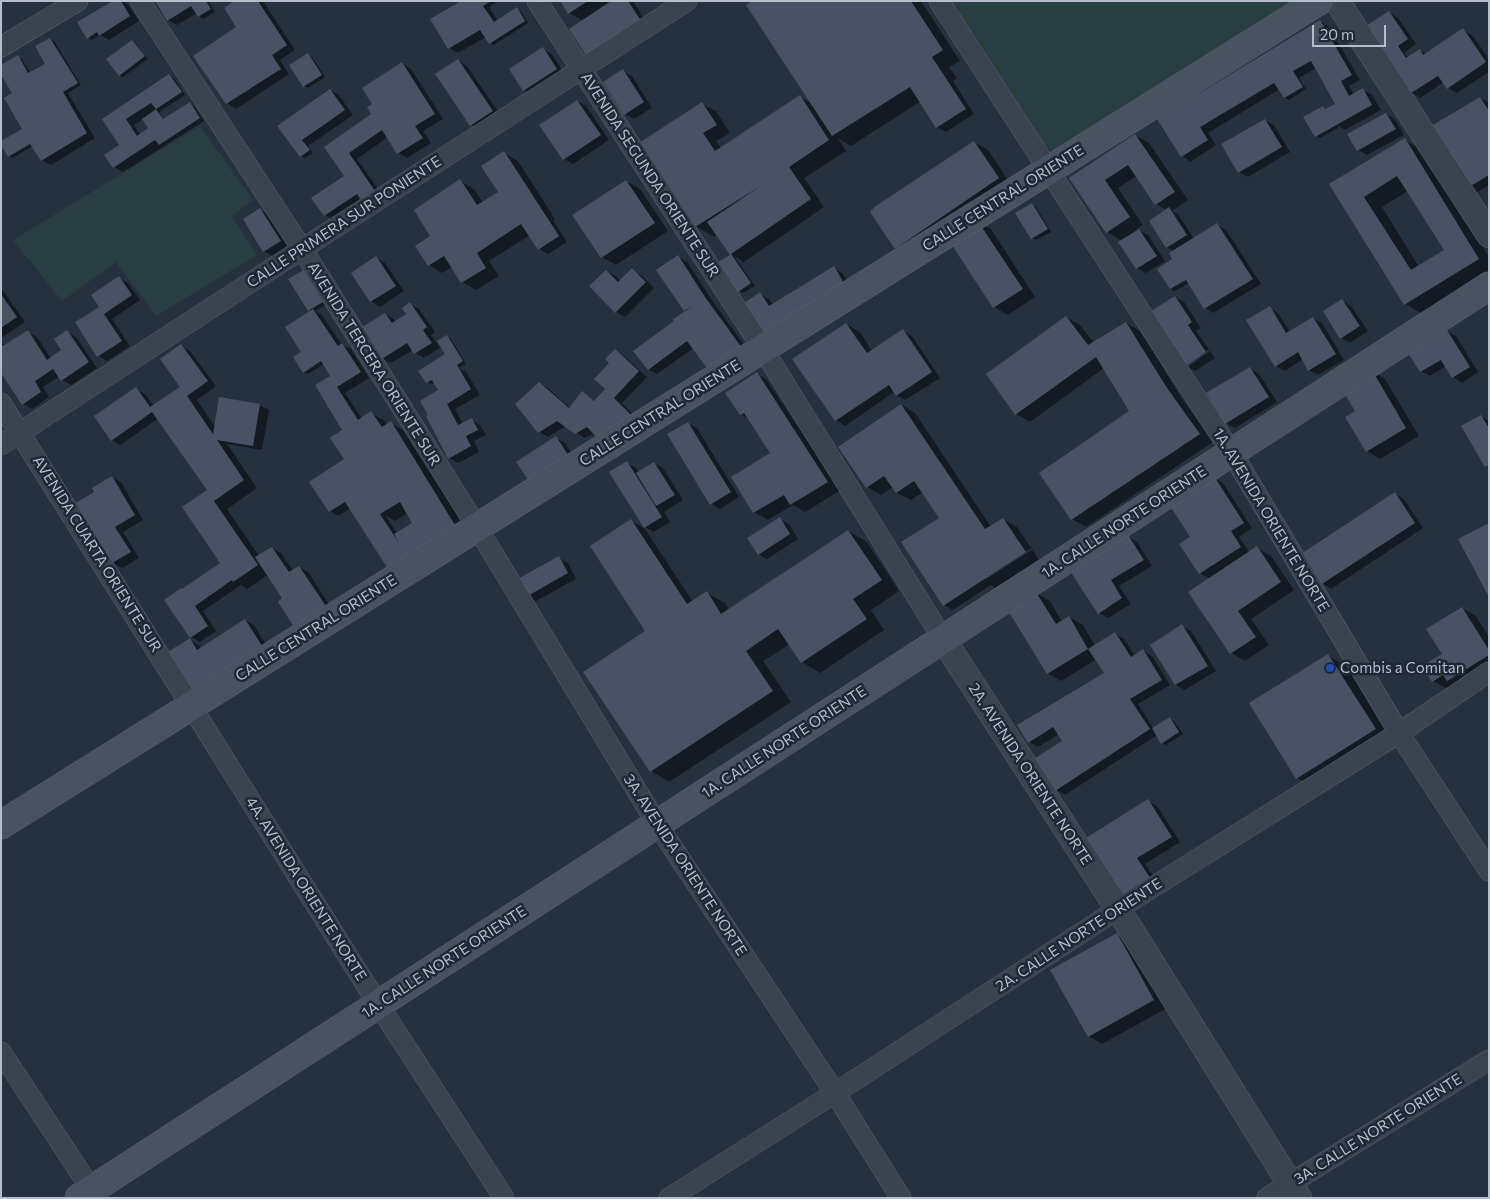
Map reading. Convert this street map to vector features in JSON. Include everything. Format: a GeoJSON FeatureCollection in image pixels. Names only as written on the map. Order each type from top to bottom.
{"type":"FeatureCollection","features":[{"type":"Feature","properties":{"kind":"main road","name":"CALLE CENTRAL ORIENTE"},"geometry":{"type":"LineString","coordinates":[[1,825],[1319,1]]}},
{"type":"Feature","properties":{"kind":"main road","name":"1A. CALLE NORTE ORIENTE"},"geometry":{"type":"LineString","coordinates":[[89,1195],[378,1004],[1489,286]]}},
{"type":"Feature","properties":{"kind":"street"},"geometry":{"type":"LineString","coordinates":[[1,47],[78,1]]}},
{"type":"Feature","properties":{"kind":"street","name":"AVENIDA TERCERA ORIENTE SUR"},"geometry":{"type":"LineString","coordinates":[[140,1],[302,248],[477,527]]}},
{"type":"Feature","properties":{"kind":"street","name":"AVENIDA SEGUNDA ORIENTE SUR"},"geometry":{"type":"LineString","coordinates":[[537,1],[763,349]]}},
{"type":"Feature","properties":{"kind":"street","name":"CALLE PRIMERA SUR PONIENTE"},"geometry":{"type":"LineString","coordinates":[[1,445],[302,248],[687,1]]}},
{"type":"Feature","properties":{"kind":"street","name":"1A. AVENIDA ORIENTE NORTE"},"geometry":{"type":"LineString","coordinates":[[939,1],[1232,453],[1399,733],[1489,871]]}},
{"type":"Feature","properties":{"kind":"street"},"geometry":{"type":"LineString","coordinates":[[1337,1],[1489,236]]}},
{"type":"Feature","properties":{"kind":"street","name":"2A. AVENIDA ORIENTE NORTE"},"geometry":{"type":"LineString","coordinates":[[763,349],[943,639],[1118,909],[1295,1190]]}},
{"type":"Feature","properties":{"kind":"street","name":"AVENIDA CUARTA ORIENTE SUR"},"geometry":{"type":"LineString","coordinates":[[1,403],[192,706]]}},
{"type":"Feature","properties":{"kind":"street","name":"3A. AVENIDA ORIENTE NORTE"},"geometry":{"type":"LineString","coordinates":[[477,527],[657,824],[835,1093],[901,1198]]}},
{"type":"Feature","properties":{"kind":"street","name":"2A. CALLE NORTE ORIENTE"},"geometry":{"type":"LineString","coordinates":[[669,1198],[835,1093],[1118,909],[1399,733],[1489,672]]}},
{"type":"Feature","properties":{"kind":"street","name":"4A. AVENIDA ORIENTE NORTE"},"geometry":{"type":"LineString","coordinates":[[192,706],[378,1004],[504,1198]]}},
{"type":"Feature","properties":{"kind":"street"},"geometry":{"type":"LineString","coordinates":[[1,1052],[89,1195]]}},
{"type":"Feature","properties":{"kind":"street","name":"3A. CALLE NORTE ORIENTE"},"geometry":{"type":"LineString","coordinates":[[1267,1198],[1295,1190],[1489,1060]]}},
{"type":"Feature","properties":{"kind":"green space"},"geometry":{"type":"Polygon","coordinates":[[[950,1],[1294,1],[1050,156],[950,1]]]}},
{"type":"Feature","properties":{"kind":"green space"},"geometry":{"type":"Polygon","coordinates":[[[200,126],[253,200],[232,216],[257,255],[156,316],[116,262],[62,301],[13,240],[200,126]]]}},
{"type":"Feature","properties":{"kind":"building"},"geometry":{"type":"Polygon","coordinates":[[[113,1],[121,1],[130,16],[99,36],[97,32],[87,39],[77,22],[113,1]]]}},
{"type":"Feature","properties":{"kind":"building"},"geometry":{"type":"Polygon","coordinates":[[[155,1],[206,1],[211,9],[198,17],[191,6],[167,21],[155,1]]]}},
{"type":"Feature","properties":{"kind":"building"},"geometry":{"type":"Polygon","coordinates":[[[234,1],[258,1],[287,45],[272,55],[281,69],[226,104],[193,56],[236,27],[224,8],[234,1]]]}},
{"type":"Feature","properties":{"kind":"building"},"geometry":{"type":"Polygon","coordinates":[[[461,1],[491,1],[483,6],[494,22],[517,7],[525,21],[489,44],[480,30],[448,49],[430,19],[461,1]]]}},
{"type":"Feature","properties":{"kind":"building"},"geometry":{"type":"Polygon","coordinates":[[[560,1],[588,1],[568,14],[560,1]]]}},
{"type":"Feature","properties":{"kind":"building"},"geometry":{"type":"Polygon","coordinates":[[[611,1],[628,1],[640,19],[586,55],[569,29],[611,1]]]}},
{"type":"Feature","properties":{"kind":"building"},"geometry":{"type":"Polygon","coordinates":[[[752,1],[911,1],[943,50],[932,57],[966,109],[936,128],[910,87],[832,136],[746,5],[752,1]]]}},
{"type":"Feature","properties":{"kind":"building"},"geometry":{"type":"Polygon","coordinates":[[[1389,11],[1408,39],[1398,46],[1406,58],[1420,49],[1423,55],[1463,28],[1486,62],[1447,89],[1438,76],[1411,93],[1363,28],[1389,11]]]}},
{"type":"Feature","properties":{"kind":"building"},"geometry":{"type":"Polygon","coordinates":[[[1320,20],[1352,75],[1341,81],[1349,96],[1363,88],[1372,105],[1315,137],[1303,117],[1323,106],[1325,109],[1335,104],[1311,61],[1293,71],[1303,87],[1284,98],[1274,83],[1200,127],[1208,140],[1181,157],[1157,119],[1320,20]]]}},
{"type":"Feature","properties":{"kind":"building"},"geometry":{"type":"Polygon","coordinates":[[[50,38],[78,83],[63,92],[87,133],[41,161],[30,144],[8,157],[1,145],[1,141],[22,129],[4,98],[12,93],[1,75],[1,65],[18,55],[28,73],[45,64],[35,46],[50,38]]]}},
{"type":"Feature","properties":{"kind":"building"},"geometry":{"type":"Polygon","coordinates":[[[132,40],[145,56],[119,76],[106,59],[132,40]]]}},
{"type":"Feature","properties":{"kind":"building"},"geometry":{"type":"Polygon","coordinates":[[[543,47],[557,69],[523,91],[509,69],[543,47]]]}},
{"type":"Feature","properties":{"kind":"building"},"geometry":{"type":"Polygon","coordinates":[[[308,53],[322,75],[303,87],[289,65],[308,53]]]}},
{"type":"Feature","properties":{"kind":"building"},"geometry":{"type":"Polygon","coordinates":[[[458,59],[493,111],[470,126],[435,74],[458,59]]]}},
{"type":"Feature","properties":{"kind":"building"},"geometry":{"type":"Polygon","coordinates":[[[402,62],[435,114],[415,126],[423,138],[397,154],[382,130],[349,153],[375,191],[361,200],[357,194],[324,216],[311,198],[344,176],[324,147],[371,114],[367,107],[372,104],[362,88],[402,62]]]}},
{"type":"Feature","properties":{"kind":"building"},"geometry":{"type":"Polygon","coordinates":[[[623,69],[644,102],[624,115],[603,82],[623,69]]]}},
{"type":"Feature","properties":{"kind":"building"},"geometry":{"type":"Polygon","coordinates":[[[169,74],[182,92],[156,109],[163,119],[190,102],[200,118],[159,145],[155,140],[113,168],[104,155],[119,145],[102,119],[169,74]],[[151,103],[126,119],[137,136],[148,128],[142,119],[156,109],[151,103]]]}},
{"type":"Feature","properties":{"kind":"building"},"geometry":{"type":"Polygon","coordinates":[[[330,89],[345,110],[302,140],[310,150],[300,157],[277,126],[330,89]]]}},
{"type":"Feature","properties":{"kind":"building"},"geometry":{"type":"Polygon","coordinates":[[[800,95],[829,140],[789,167],[811,199],[731,254],[751,283],[738,292],[718,262],[730,255],[707,222],[762,185],[695,227],[639,143],[702,102],[717,125],[703,133],[715,151],[800,95]]]}},
{"type":"Feature","properties":{"kind":"building"},"geometry":{"type":"Polygon","coordinates":[[[1480,97],[1489,111],[1489,175],[1466,189],[1452,156],[1433,125],[1480,97]]]}},
{"type":"Feature","properties":{"kind":"building"},"geometry":{"type":"Polygon","coordinates":[[[577,100],[601,135],[563,160],[539,125],[577,100]]]}},
{"type":"Feature","properties":{"kind":"building"},"geometry":{"type":"Polygon","coordinates":[[[1386,113],[1396,129],[1357,151],[1347,134],[1386,113]]]}},
{"type":"Feature","properties":{"kind":"building"},"geometry":{"type":"Polygon","coordinates":[[[1265,119],[1282,147],[1238,173],[1221,144],[1265,119]]]}},
{"type":"Feature","properties":{"kind":"building"},"geometry":{"type":"Polygon","coordinates":[[[1135,134],[1175,192],[1155,205],[1128,165],[1105,180],[1130,217],[1106,233],[1069,178],[1135,134]]]}},
{"type":"Feature","properties":{"kind":"building"},"geometry":{"type":"Polygon","coordinates":[[[1405,138],[1479,259],[1404,305],[1329,184],[1405,138]],[[1397,176],[1364,197],[1411,270],[1444,250],[1397,176]]]}},
{"type":"Feature","properties":{"kind":"building"},"geometry":{"type":"Polygon","coordinates":[[[974,141],[999,178],[895,249],[870,212],[876,206],[974,141]]]}},
{"type":"Feature","properties":{"kind":"building"},"geometry":{"type":"Polygon","coordinates":[[[504,151],[559,236],[538,250],[521,224],[477,253],[486,268],[461,283],[444,256],[428,266],[415,246],[430,236],[414,210],[460,179],[477,205],[498,192],[481,166],[504,151]]]}},
{"type":"Feature","properties":{"kind":"building"},"geometry":{"type":"Polygon","coordinates":[[[626,180],[655,223],[601,258],[572,215],[626,180]]]}},
{"type":"Feature","properties":{"kind":"building"},"geometry":{"type":"Polygon","coordinates":[[[1032,203],[1048,229],[1031,239],[1015,213],[1032,203]]]}},
{"type":"Feature","properties":{"kind":"building"},"geometry":{"type":"Polygon","coordinates":[[[1169,207],[1187,235],[1166,248],[1149,221],[1169,207]]]}},
{"type":"Feature","properties":{"kind":"building"},"geometry":{"type":"Polygon","coordinates":[[[260,208],[281,241],[263,252],[243,219],[260,208]]]}},
{"type":"Feature","properties":{"kind":"building"},"geometry":{"type":"Polygon","coordinates":[[[977,220],[1023,289],[993,308],[948,239],[977,220]]]}},
{"type":"Feature","properties":{"kind":"building"},"geometry":{"type":"Polygon","coordinates":[[[1217,223],[1253,279],[1204,309],[1186,280],[1170,289],[1157,269],[1172,259],[1169,253],[1217,223]]]}},
{"type":"Feature","properties":{"kind":"building"},"geometry":{"type":"Polygon","coordinates":[[[1139,229],[1157,256],[1136,269],[1118,242],[1139,229]]]}},
{"type":"Feature","properties":{"kind":"building"},"geometry":{"type":"Polygon","coordinates":[[[678,255],[705,297],[742,348],[709,371],[687,341],[648,370],[633,351],[694,305],[684,311],[656,270],[678,255]]]}},
{"type":"Feature","properties":{"kind":"building"},"geometry":{"type":"Polygon","coordinates":[[[376,256],[396,286],[370,302],[351,273],[376,256]]]}},
{"type":"Feature","properties":{"kind":"building"},"geometry":{"type":"Polygon","coordinates":[[[834,266],[845,285],[766,339],[743,304],[760,292],[769,306],[834,266]]]}},
{"type":"Feature","properties":{"kind":"building"},"geometry":{"type":"Polygon","coordinates":[[[632,268],[646,282],[615,313],[589,286],[606,270],[618,282],[632,268]]]}},
{"type":"Feature","properties":{"kind":"building"},"geometry":{"type":"Polygon","coordinates":[[[304,270],[323,302],[308,311],[288,279],[304,270]]]}},
{"type":"Feature","properties":{"kind":"building"},"geometry":{"type":"Polygon","coordinates":[[[119,276],[132,295],[104,314],[122,341],[97,357],[75,322],[99,307],[91,295],[119,276]]]}},
{"type":"Feature","properties":{"kind":"building"},"geometry":{"type":"Polygon","coordinates":[[[1,294],[17,317],[1,328],[1,294]]]}},
{"type":"Feature","properties":{"kind":"building"},"geometry":{"type":"Polygon","coordinates":[[[1175,296],[1192,322],[1188,325],[1206,352],[1185,367],[1148,313],[1175,296]]]}},
{"type":"Feature","properties":{"kind":"building"},"geometry":{"type":"Polygon","coordinates":[[[1342,299],[1360,326],[1340,339],[1323,311],[1342,299]]]}},
{"type":"Feature","properties":{"kind":"building"},"geometry":{"type":"Polygon","coordinates":[[[410,302],[427,327],[423,330],[432,343],[414,354],[407,343],[382,359],[361,328],[385,313],[392,323],[406,314],[402,308],[410,302]]]}},
{"type":"Feature","properties":{"kind":"building"},"geometry":{"type":"Polygon","coordinates":[[[1270,306],[1286,333],[1313,317],[1336,354],[1308,371],[1298,352],[1275,367],[1246,320],[1270,306]]]}},
{"type":"Feature","properties":{"kind":"building"},"geometry":{"type":"Polygon","coordinates":[[[313,309],[338,346],[342,343],[361,372],[337,387],[358,420],[371,411],[382,427],[391,421],[458,530],[390,572],[345,502],[329,512],[309,482],[344,459],[330,438],[342,430],[315,385],[330,376],[321,361],[303,373],[293,357],[301,352],[285,327],[313,309]],[[400,502],[380,514],[399,543],[394,534],[412,523],[400,502]]]}},
{"type":"Feature","properties":{"kind":"building"},"geometry":{"type":"Polygon","coordinates":[[[1066,316],[1088,345],[1126,322],[1167,388],[1200,434],[1071,520],[1039,473],[1129,411],[1096,357],[1015,415],[986,374],[1066,316]]]}},
{"type":"Feature","properties":{"kind":"building"},"geometry":{"type":"Polygon","coordinates":[[[846,323],[867,353],[903,329],[932,372],[896,396],[889,385],[835,421],[792,359],[846,323]]]}},
{"type":"Feature","properties":{"kind":"building"},"geometry":{"type":"Polygon","coordinates":[[[28,330],[47,360],[61,350],[54,339],[67,330],[89,362],[61,381],[53,369],[35,381],[41,392],[22,405],[1,373],[1,343],[3,346],[28,330]]]}},
{"type":"Feature","properties":{"kind":"building"},"geometry":{"type":"Polygon","coordinates":[[[1447,330],[1470,367],[1452,378],[1441,360],[1420,372],[1408,353],[1447,330]]]}},
{"type":"Feature","properties":{"kind":"building"},"geometry":{"type":"Polygon","coordinates":[[[447,335],[463,361],[457,365],[471,389],[447,404],[458,425],[472,418],[478,430],[466,436],[471,446],[448,459],[420,401],[438,390],[432,380],[426,383],[418,371],[445,354],[437,341],[447,335]]]}},
{"type":"Feature","properties":{"kind":"building"},"geometry":{"type":"Polygon","coordinates":[[[181,344],[208,381],[187,396],[213,434],[219,397],[260,404],[253,446],[217,440],[244,480],[214,501],[258,565],[233,582],[232,580],[195,606],[208,626],[190,638],[164,600],[220,563],[182,507],[207,490],[152,412],[111,441],[94,416],[136,387],[150,407],[180,387],[160,359],[181,344]]]}},
{"type":"Feature","properties":{"kind":"building"},"geometry":{"type":"Polygon","coordinates":[[[615,349],[639,371],[614,398],[637,421],[602,443],[587,427],[575,434],[557,421],[538,433],[515,404],[539,382],[569,408],[582,391],[594,401],[605,389],[594,379],[609,363],[605,359],[615,349]]]}},
{"type":"Feature","properties":{"kind":"building"},"geometry":{"type":"Polygon","coordinates":[[[1250,367],[1269,397],[1225,424],[1206,393],[1250,367]]]}},
{"type":"Feature","properties":{"kind":"building"},"geometry":{"type":"Polygon","coordinates":[[[1372,370],[1406,428],[1366,452],[1345,417],[1355,411],[1341,388],[1372,370]]]}},
{"type":"Feature","properties":{"kind":"building"},"geometry":{"type":"Polygon","coordinates":[[[757,372],[828,482],[790,505],[784,495],[753,513],[731,477],[770,453],[744,413],[740,415],[725,393],[757,372]]]}},
{"type":"Feature","properties":{"kind":"building"},"geometry":{"type":"Polygon","coordinates":[[[901,404],[985,529],[1003,518],[1026,552],[943,606],[901,542],[939,518],[914,481],[896,493],[884,476],[866,488],[838,447],[901,404]]]}},
{"type":"Feature","properties":{"kind":"building"},"geometry":{"type":"Polygon","coordinates":[[[1481,415],[1489,428],[1489,465],[1485,467],[1461,426],[1481,415]]]}},
{"type":"Feature","properties":{"kind":"building"},"geometry":{"type":"Polygon","coordinates":[[[688,422],[731,492],[710,505],[667,434],[688,422]]]}},
{"type":"Feature","properties":{"kind":"building"},"geometry":{"type":"Polygon","coordinates":[[[556,436],[570,458],[531,484],[516,462],[556,436]]]}},
{"type":"Feature","properties":{"kind":"building"},"geometry":{"type":"Polygon","coordinates":[[[627,461],[662,517],[644,528],[609,472],[627,461]]]}},
{"type":"Feature","properties":{"kind":"building"},"geometry":{"type":"Polygon","coordinates":[[[654,462],[675,495],[656,506],[636,473],[654,462]]]}},
{"type":"Feature","properties":{"kind":"building"},"geometry":{"type":"Polygon","coordinates":[[[112,476],[135,515],[115,527],[131,552],[112,563],[76,503],[94,492],[92,488],[112,476]]]}},
{"type":"Feature","properties":{"kind":"building"},"geometry":{"type":"Polygon","coordinates":[[[1214,476],[1244,523],[1231,531],[1241,547],[1199,574],[1179,544],[1190,537],[1169,504],[1214,476]]]}},
{"type":"Feature","properties":{"kind":"building"},"geometry":{"type":"Polygon","coordinates":[[[1395,492],[1415,523],[1322,584],[1301,554],[1395,492]]]}},
{"type":"Feature","properties":{"kind":"building"},"geometry":{"type":"Polygon","coordinates":[[[780,517],[790,534],[758,555],[747,538],[780,517]]]}},
{"type":"Feature","properties":{"kind":"building"},"geometry":{"type":"Polygon","coordinates":[[[631,519],[687,604],[707,591],[721,614],[848,530],[882,580],[853,599],[867,619],[801,663],[778,629],[746,651],[773,691],[650,772],[583,672],[645,631],[590,546],[631,519]]]}},
{"type":"Feature","properties":{"kind":"building"},"geometry":{"type":"Polygon","coordinates":[[[1489,523],[1489,597],[1458,539],[1489,523]]]}},
{"type":"Feature","properties":{"kind":"building"},"geometry":{"type":"Polygon","coordinates":[[[1128,535],[1144,560],[1111,580],[1122,598],[1098,614],[1070,571],[1128,535]]]}},
{"type":"Feature","properties":{"kind":"building"},"geometry":{"type":"Polygon","coordinates":[[[1257,546],[1281,582],[1238,611],[1256,637],[1230,654],[1188,592],[1257,546]]]}},
{"type":"Feature","properties":{"kind":"building"},"geometry":{"type":"Polygon","coordinates":[[[272,547],[289,572],[299,566],[330,612],[298,633],[278,602],[282,598],[255,557],[272,547]]]}},
{"type":"Feature","properties":{"kind":"building"},"geometry":{"type":"Polygon","coordinates":[[[559,556],[568,573],[526,597],[516,580],[559,556]]]}},
{"type":"Feature","properties":{"kind":"building"},"geometry":{"type":"Polygon","coordinates":[[[1036,592],[1056,624],[1069,616],[1088,649],[1047,674],[1007,609],[1036,592]]]}},
{"type":"Feature","properties":{"kind":"building"},"geometry":{"type":"Polygon","coordinates":[[[1462,607],[1489,650],[1489,655],[1447,681],[1443,675],[1432,682],[1422,666],[1442,654],[1426,629],[1462,607]]]}},
{"type":"Feature","properties":{"kind":"building"},"geometry":{"type":"Polygon","coordinates":[[[245,619],[264,649],[195,694],[168,652],[190,638],[197,650],[245,619]]]}},
{"type":"Feature","properties":{"kind":"building"},"geometry":{"type":"Polygon","coordinates":[[[1182,624],[1208,666],[1175,685],[1150,645],[1182,624]]]}},
{"type":"Feature","properties":{"kind":"building"},"geometry":{"type":"Polygon","coordinates":[[[1115,632],[1131,657],[1143,649],[1162,680],[1130,699],[1150,729],[1055,791],[1034,759],[1062,741],[1053,727],[1028,743],[1017,725],[1104,673],[1088,649],[1115,632]]]}},
{"type":"Feature","properties":{"kind":"building"},"geometry":{"type":"Polygon","coordinates":[[[1328,654],[1376,729],[1296,779],[1249,703],[1328,654]]]}},
{"type":"Feature","properties":{"kind":"building"},"geometry":{"type":"Polygon","coordinates":[[[1170,717],[1179,732],[1161,744],[1152,728],[1170,717]]]}},
{"type":"Feature","properties":{"kind":"building"},"geometry":{"type":"Polygon","coordinates":[[[1148,799],[1172,837],[1137,858],[1151,879],[1124,896],[1086,838],[1148,799]]]}},
{"type":"Feature","properties":{"kind":"building"},"geometry":{"type":"Polygon","coordinates":[[[1117,933],[1154,1000],[1088,1037],[1050,970],[1117,933]]]}},
{"type":"Feature","properties":{"kind":"place","name":"Combis a Comitan"},"geometry":{"type":"Point","coordinates":[1330,668]}}]}
